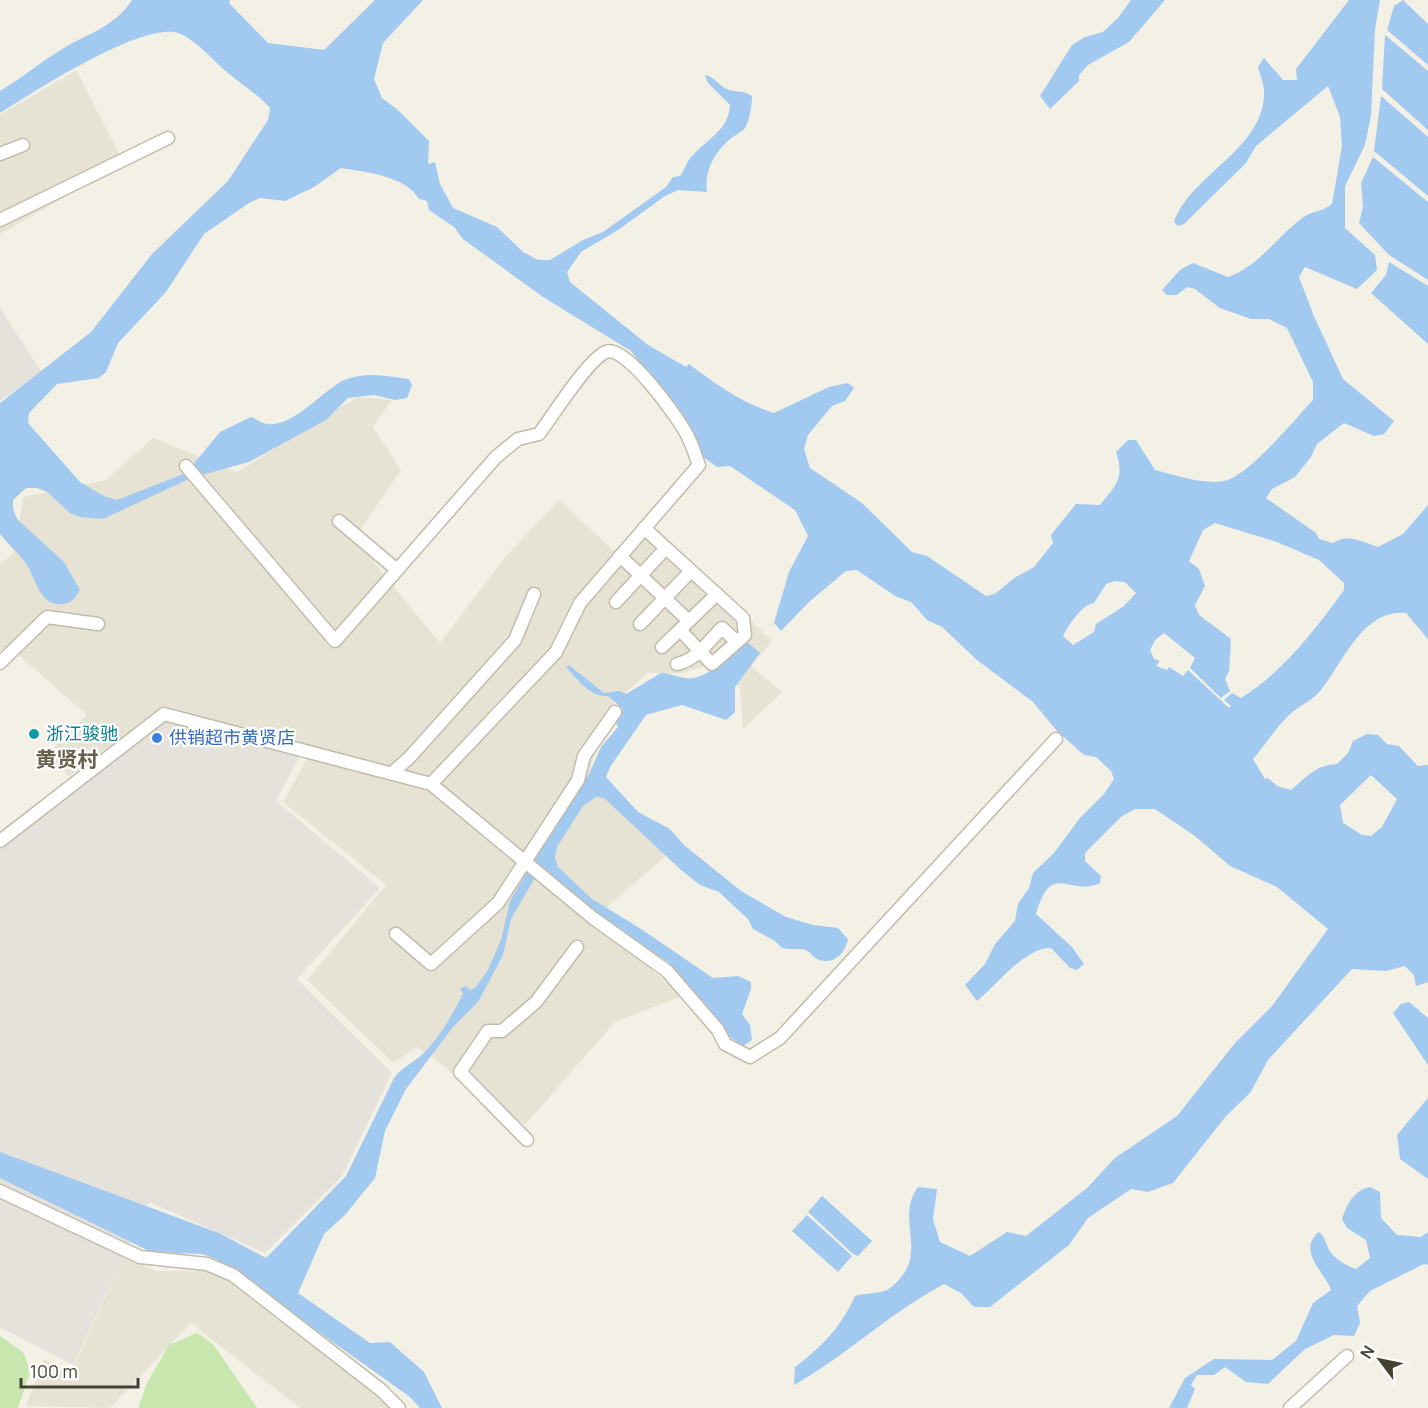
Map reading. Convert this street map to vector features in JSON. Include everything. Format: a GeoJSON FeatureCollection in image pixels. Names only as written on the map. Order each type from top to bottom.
{"type":"FeatureCollection","features":[{"type":"Feature","properties":{"kind":"street"},"geometry":{"type":"LineString","coordinates":[[0,220],[168,138]]}},
{"type":"Feature","properties":{"kind":"street"},"geometry":{"type":"LineString","coordinates":[[0,154],[23,145]]}},
{"type":"Feature","properties":{"kind":"street"},"geometry":{"type":"LineString","coordinates":[[190,471],[335,641],[496,457],[518,439],[539,434],[592,363],[608,351],[627,361],[657,389],[688,435],[699,465],[580,603],[556,652],[431,784]]}},
{"type":"Feature","properties":{"kind":"street"},"geometry":{"type":"LineString","coordinates":[[339,521],[397,570]]}},
{"type":"Feature","properties":{"kind":"street"},"geometry":{"type":"LineString","coordinates":[[620,556],[666,597],[700,651],[712,663],[745,635],[743,618],[644,528]]}},
{"type":"Feature","properties":{"kind":"street"},"geometry":{"type":"LineString","coordinates":[[616,602],[666,548]]}},
{"type":"Feature","properties":{"kind":"street"},"geometry":{"type":"LineString","coordinates":[[640,624],[691,571]]}},
{"type":"Feature","properties":{"kind":"street"},"geometry":{"type":"LineString","coordinates":[[392,773],[409,758],[515,640],[534,594]]}},
{"type":"Feature","properties":{"kind":"street"},"geometry":{"type":"LineString","coordinates":[[662,647],[717,594]]}},
{"type":"Feature","properties":{"kind":"street"},"geometry":{"type":"LineString","coordinates":[[0,663],[47,617],[98,624]]}},
{"type":"Feature","properties":{"kind":"street"},"geometry":{"type":"LineString","coordinates":[[677,664],[689,661],[722,628],[737,642]]}},
{"type":"Feature","properties":{"kind":"street"},"geometry":{"type":"LineString","coordinates":[[396,934],[431,964],[498,903],[531,867],[579,780],[584,756],[615,712]]}},
{"type":"Feature","properties":{"kind":"street"},"geometry":{"type":"LineString","coordinates":[[0,841],[164,714],[431,784],[593,918],[667,971],[718,1030],[725,1044],[750,1057],[780,1038],[1056,739]]}},
{"type":"Feature","properties":{"kind":"street"},"geometry":{"type":"LineString","coordinates":[[527,1140],[460,1072],[488,1031],[502,1031],[536,1002],[577,947]]}},
{"type":"Feature","properties":{"kind":"street"},"geometry":{"type":"LineString","coordinates":[[0,1191],[140,1257],[207,1264],[232,1275],[381,1390],[399,1408]]}},
{"type":"Feature","properties":{"kind":"street"},"geometry":{"type":"LineString","coordinates":[[1290,1408],[1347,1356]]}},
{"type":"Feature","properties":{"kind":"shaded area"},"geometry":{"type":"Polygon","coordinates":[[[76,70],[124,163],[0,234],[0,115],[76,70]]]}},
{"type":"Feature","properties":{"kind":"shaded area"},"geometry":{"type":"Polygon","coordinates":[[[0,308],[41,371],[0,401],[0,308]]]}},
{"type":"Feature","properties":{"kind":"shaded area","name":"黄贤村"},"geometry":{"type":"Polygon","coordinates":[[[357,397],[392,400],[373,427],[401,470],[361,529],[373,561],[440,643],[505,557],[559,500],[614,551],[646,518],[772,641],[751,666],[782,692],[743,729],[740,687],[712,664],[683,673],[648,673],[606,710],[590,771],[604,797],[666,856],[593,919],[682,996],[615,1022],[525,1125],[417,1047],[393,1063],[307,980],[386,885],[283,802],[314,746],[165,706],[69,776],[47,754],[87,715],[8,646],[0,651],[0,564],[14,553],[23,497],[106,480],[153,438],[237,472],[357,397]]]}},
{"type":"Feature","properties":{"kind":"shaded area"},"geometry":{"type":"Polygon","coordinates":[[[166,720],[300,755],[276,801],[380,888],[297,979],[392,1073],[342,1176],[265,1253],[149,1202],[73,1365],[0,1327],[0,847],[166,720]]]}},
{"type":"Feature","properties":{"kind":"shaded area"},"geometry":{"type":"Polygon","coordinates":[[[123,1258],[157,1271],[215,1271],[356,1375],[392,1408],[300,1408],[191,1323],[110,1408],[26,1406],[44,1359],[70,1375],[123,1258]]]}},
{"type":"Feature","properties":{"kind":"green space"},"geometry":{"type":"Polygon","coordinates":[[[197,1333],[213,1344],[257,1408],[138,1408],[147,1383],[169,1345],[197,1333]]]}},
{"type":"Feature","properties":{"kind":"green space"},"geometry":{"type":"Polygon","coordinates":[[[0,1336],[24,1353],[30,1372],[18,1408],[0,1408],[0,1336]]]}},
{"type":"Feature","properties":{"kind":"water"},"geometry":{"type":"Polygon","coordinates":[[[132,0],[230,0],[229,3],[268,43],[324,50],[375,0],[423,0],[383,43],[374,79],[382,98],[398,110],[429,141],[428,164],[435,162],[440,184],[453,208],[497,227],[523,252],[538,260],[550,260],[583,240],[603,232],[666,187],[673,177],[680,176],[690,158],[716,134],[729,114],[730,105],[708,83],[705,75],[726,89],[752,96],[745,128],[724,144],[711,163],[706,184],[707,192],[678,190],[665,196],[618,230],[581,252],[567,272],[570,282],[648,345],[686,367],[689,364],[729,392],[762,409],[774,413],[829,387],[848,383],[854,388],[845,401],[832,406],[808,435],[804,449],[810,468],[862,503],[912,552],[927,556],[986,596],[995,594],[1014,578],[1034,567],[1053,543],[1051,535],[1076,504],[1100,505],[1111,492],[1119,475],[1119,461],[1116,452],[1128,440],[1136,440],[1155,470],[1198,481],[1224,481],[1234,477],[1258,459],[1313,400],[1313,382],[1287,328],[1269,319],[1251,319],[1220,308],[1195,289],[1187,287],[1177,295],[1167,295],[1162,290],[1181,269],[1193,263],[1228,277],[1239,272],[1258,259],[1302,218],[1332,204],[1342,146],[1340,117],[1328,86],[1256,146],[1246,163],[1184,224],[1178,226],[1174,222],[1182,205],[1252,131],[1261,114],[1264,94],[1258,67],[1264,58],[1283,80],[1297,80],[1296,69],[1349,0],[1380,0],[1375,29],[1371,116],[1365,145],[1345,186],[1345,228],[1375,255],[1377,270],[1357,289],[1305,267],[1299,277],[1313,314],[1343,379],[1394,421],[1384,434],[1374,436],[1344,423],[1317,444],[1311,457],[1295,477],[1272,489],[1266,498],[1316,533],[1319,539],[1333,543],[1349,539],[1378,547],[1403,534],[1428,505],[1428,639],[1406,613],[1391,614],[1378,619],[1356,639],[1321,690],[1288,716],[1253,759],[1265,779],[1268,778],[1277,786],[1291,790],[1317,769],[1337,764],[1348,753],[1353,741],[1367,734],[1378,735],[1387,744],[1399,746],[1418,766],[1428,765],[1428,982],[1416,986],[1414,975],[1405,966],[1386,971],[1352,969],[1268,1060],[1250,1093],[1226,1116],[1173,1183],[1148,1192],[1131,1189],[1088,1218],[1069,1245],[990,1307],[974,1307],[961,1293],[944,1284],[906,1307],[794,1385],[795,1367],[830,1336],[844,1317],[855,1296],[887,1290],[903,1275],[909,1263],[911,1250],[909,1213],[911,1200],[918,1187],[937,1189],[933,1219],[940,1242],[970,1256],[1007,1232],[1026,1236],[1087,1188],[1115,1158],[1177,1116],[1235,1043],[1272,1006],[1328,929],[1277,887],[1230,866],[1195,836],[1155,809],[1135,809],[1122,816],[1085,853],[1085,861],[1101,876],[1100,883],[1089,886],[1055,884],[1048,888],[1042,897],[1036,914],[1072,947],[1084,964],[1077,970],[1070,968],[1051,948],[1041,949],[1011,968],[977,1001],[965,985],[985,964],[995,944],[1015,921],[1018,904],[1029,888],[1033,873],[1054,853],[1080,818],[1104,794],[1114,779],[1111,771],[1096,757],[1084,755],[1057,731],[1033,702],[977,660],[942,627],[927,620],[911,602],[895,596],[857,570],[846,571],[810,601],[781,631],[774,623],[789,572],[808,536],[795,510],[730,466],[717,467],[698,453],[657,384],[631,351],[543,297],[463,239],[454,227],[429,210],[427,201],[419,199],[405,185],[384,176],[341,168],[314,187],[285,201],[260,198],[249,203],[204,234],[166,292],[118,343],[106,372],[99,378],[57,384],[29,413],[28,423],[80,482],[104,496],[117,500],[186,473],[220,432],[251,417],[268,424],[288,420],[336,385],[352,377],[368,375],[409,379],[412,385],[407,398],[395,400],[374,395],[348,398],[326,420],[249,462],[191,478],[103,519],[80,517],[70,513],[47,492],[37,488],[26,488],[13,500],[13,509],[17,519],[64,562],[80,590],[69,602],[55,604],[48,601],[39,590],[25,562],[0,534],[0,403],[91,332],[152,254],[228,181],[268,120],[270,108],[192,40],[178,33],[161,32],[114,48],[88,61],[0,113],[0,91],[60,50],[104,27],[132,0]],[[1215,523],[1203,530],[1189,561],[1199,569],[1205,586],[1195,605],[1199,615],[1231,639],[1229,671],[1225,679],[1230,691],[1221,698],[1190,668],[1195,658],[1164,633],[1156,639],[1150,650],[1154,659],[1160,661],[1156,666],[1167,670],[1169,667],[1183,676],[1188,670],[1229,708],[1231,706],[1224,700],[1232,693],[1241,698],[1285,663],[1344,590],[1344,583],[1319,560],[1277,542],[1215,523]],[[1115,581],[1106,584],[1094,603],[1080,611],[1069,626],[1063,636],[1073,645],[1094,632],[1096,624],[1124,606],[1136,593],[1125,582],[1115,581]],[[1371,775],[1340,805],[1343,823],[1362,835],[1371,836],[1382,827],[1397,799],[1371,775]]]}},
{"type":"Feature","properties":{"kind":"water"},"geometry":{"type":"Polygon","coordinates":[[[1131,0],[1165,0],[1129,42],[1088,65],[1079,75],[1079,81],[1050,109],[1040,96],[1072,45],[1085,37],[1103,32],[1118,18],[1131,0]]]}},
{"type":"Feature","properties":{"kind":"water"},"geometry":{"type":"Polygon","coordinates":[[[1403,0],[1428,24],[1428,65],[1387,30],[1394,6],[1403,0]]]}},
{"type":"Feature","properties":{"kind":"water"},"geometry":{"type":"Polygon","coordinates":[[[1385,35],[1428,71],[1428,130],[1382,89],[1385,35]]]}},
{"type":"Feature","properties":{"kind":"water"},"geometry":{"type":"Polygon","coordinates":[[[1381,96],[1428,137],[1428,196],[1374,151],[1381,96]]]}},
{"type":"Feature","properties":{"kind":"water"},"geometry":{"type":"Polygon","coordinates":[[[1373,157],[1428,202],[1428,280],[1389,255],[1359,223],[1363,207],[1361,183],[1373,157]]]}},
{"type":"Feature","properties":{"kind":"water"},"geometry":{"type":"Polygon","coordinates":[[[1389,262],[1428,286],[1428,344],[1371,293],[1386,275],[1389,262]]]}},
{"type":"Feature","properties":{"kind":"water"},"geometry":{"type":"Polygon","coordinates":[[[747,642],[760,653],[735,687],[735,712],[726,720],[682,705],[646,715],[610,767],[606,777],[638,812],[670,829],[684,845],[741,891],[786,917],[813,925],[838,928],[848,939],[841,954],[828,961],[817,959],[806,950],[782,948],[775,941],[753,929],[748,919],[719,892],[700,885],[681,870],[604,798],[596,797],[583,806],[557,847],[555,858],[558,867],[592,899],[713,978],[738,976],[751,982],[751,989],[742,1014],[750,1025],[752,1040],[743,1046],[727,1035],[668,962],[616,931],[536,876],[511,919],[503,955],[478,1002],[453,1027],[406,1089],[385,1131],[375,1178],[345,1215],[324,1234],[298,1293],[370,1343],[390,1342],[424,1372],[442,1408],[420,1408],[410,1397],[216,1259],[202,1254],[151,1252],[0,1178],[0,1152],[219,1233],[266,1258],[346,1176],[394,1078],[423,1054],[435,1040],[463,994],[460,989],[465,986],[470,990],[475,988],[488,970],[501,940],[510,901],[579,785],[589,774],[601,747],[618,727],[615,721],[623,709],[608,696],[590,691],[566,667],[569,665],[604,693],[619,691],[626,694],[661,673],[690,678],[701,676],[722,663],[747,642]]]}},
{"type":"Feature","properties":{"kind":"water"},"geometry":{"type":"Polygon","coordinates":[[[1409,1002],[1428,1018],[1428,1065],[1393,1013],[1401,1004],[1409,1002]]]}},
{"type":"Feature","properties":{"kind":"water"},"geometry":{"type":"Polygon","coordinates":[[[1428,1098],[1428,1179],[1400,1159],[1397,1135],[1428,1098]]]}},
{"type":"Feature","properties":{"kind":"water"},"geometry":{"type":"Polygon","coordinates":[[[1370,1187],[1380,1192],[1381,1218],[1397,1235],[1421,1237],[1428,1232],[1428,1265],[1424,1264],[1370,1291],[1357,1306],[1360,1323],[1354,1336],[1334,1335],[1305,1349],[1268,1384],[1246,1382],[1225,1367],[1214,1375],[1197,1375],[1191,1385],[1195,1389],[1187,1408],[1169,1408],[1185,1378],[1214,1359],[1272,1360],[1296,1341],[1313,1303],[1331,1290],[1311,1254],[1310,1247],[1319,1232],[1331,1253],[1349,1266],[1356,1269],[1370,1258],[1366,1240],[1347,1228],[1342,1219],[1355,1194],[1370,1187]]]}},
{"type":"Feature","properties":{"kind":"water"},"geometry":{"type":"Polygon","coordinates":[[[822,1196],[872,1241],[858,1256],[853,1254],[808,1212],[822,1196]]]}},
{"type":"Feature","properties":{"kind":"water"},"geometry":{"type":"Polygon","coordinates":[[[807,1215],[852,1256],[838,1272],[792,1231],[807,1215]]]}},
{"type":"Feature","properties":{"kind":"place","name":"浙江骏驰"},"geometry":{"type":"Point","coordinates":[34,734]}},
{"type":"Feature","properties":{"kind":"place","name":"供销超市黄贤店"},"geometry":{"type":"Point","coordinates":[157,738]}},
{"type":"Feature","properties":{"kind":"district","name":"黄贤村"},"geometry":{"type":"Point","coordinates":[67,760]}}]}
